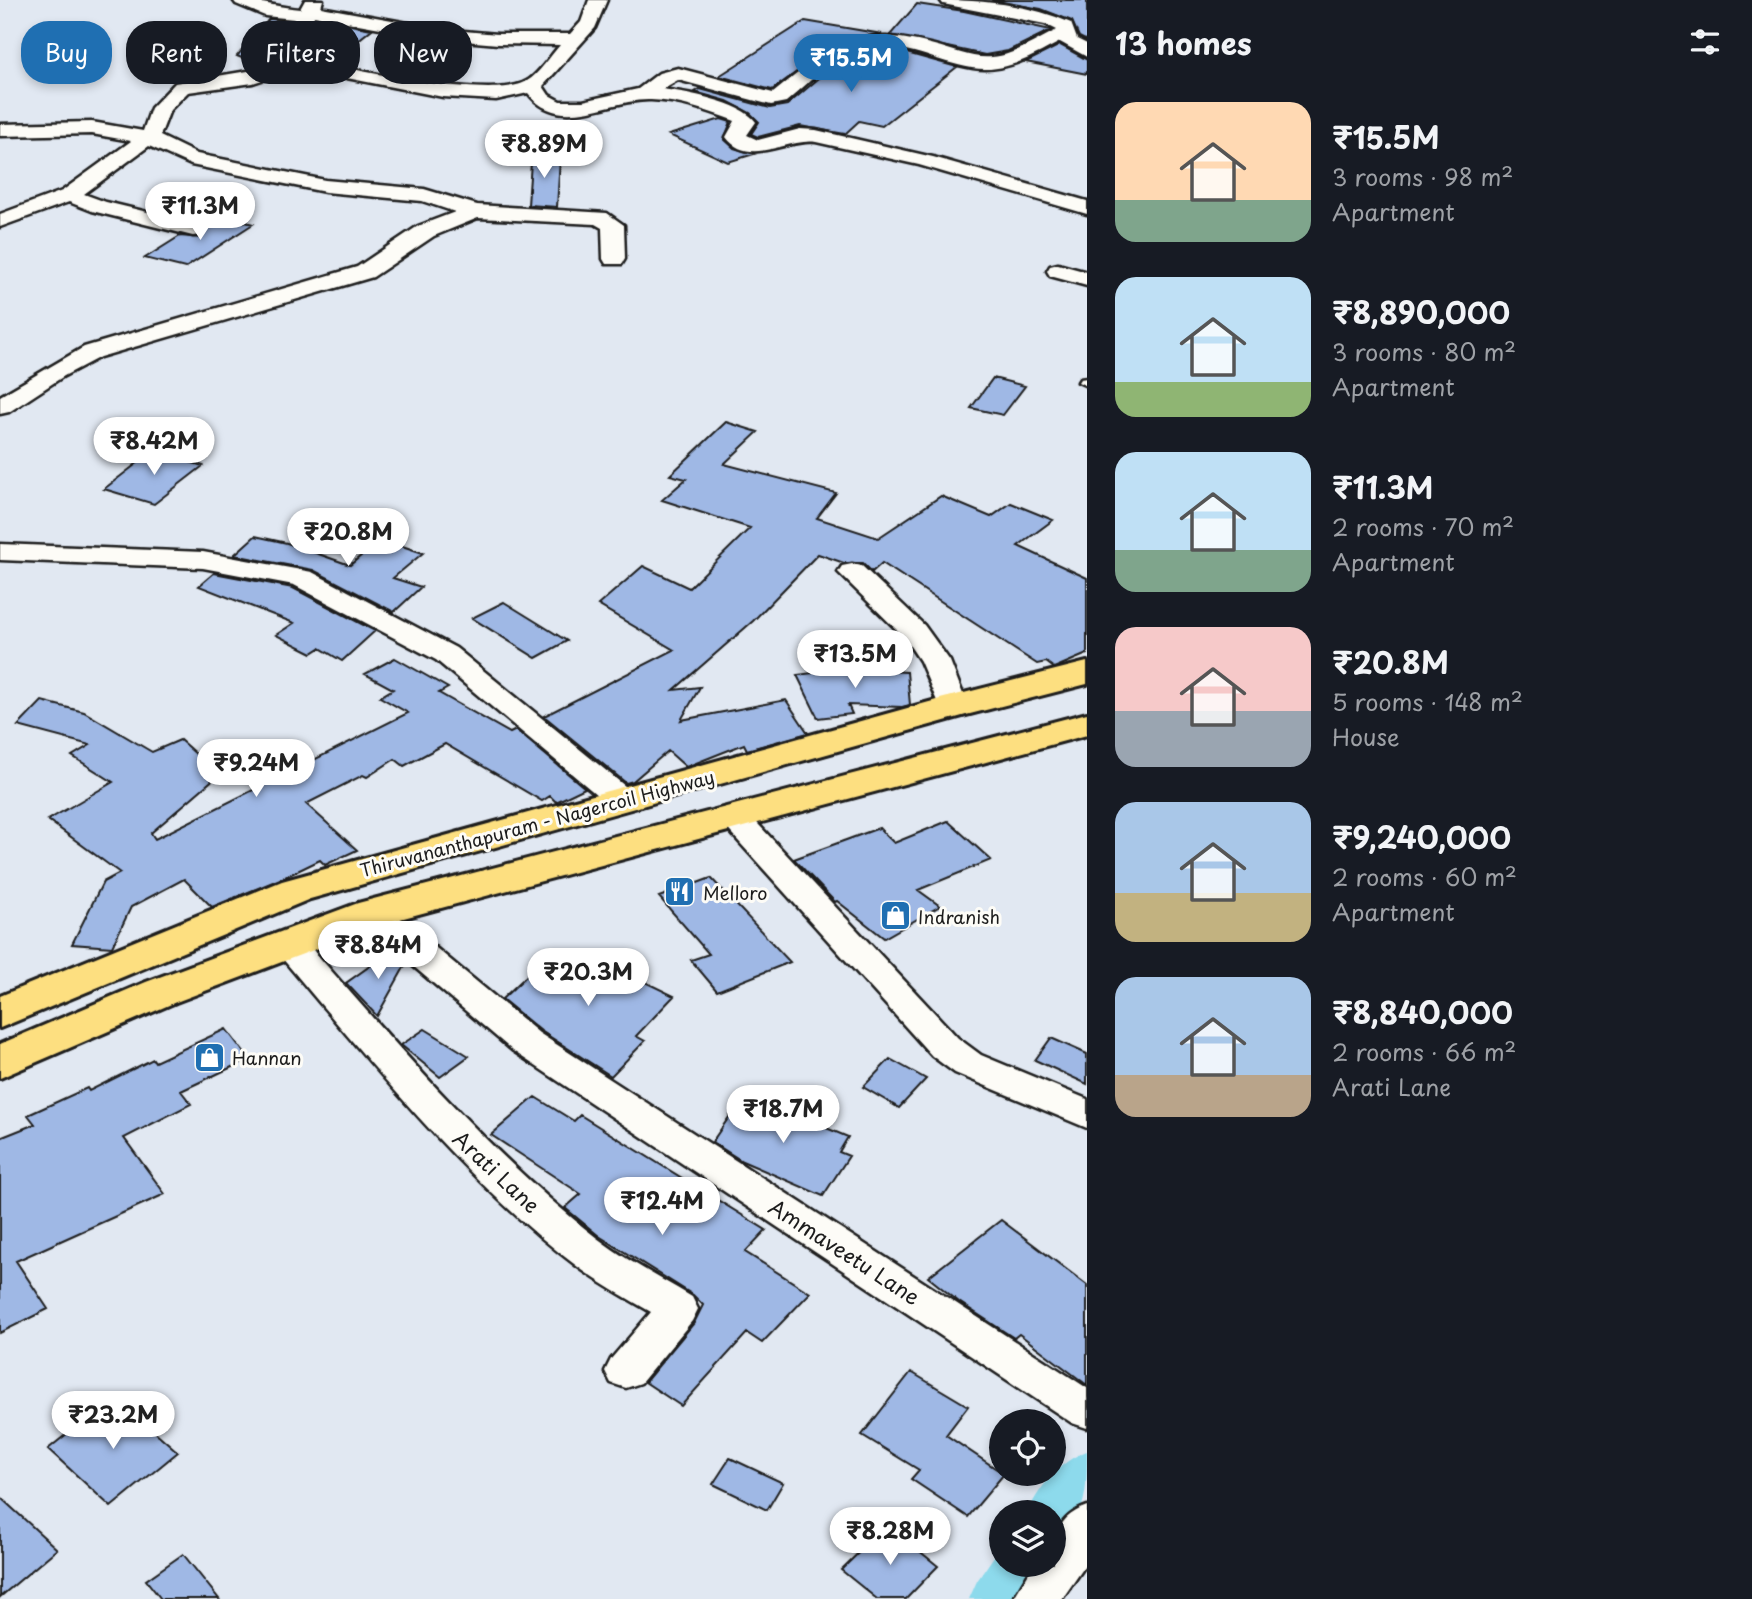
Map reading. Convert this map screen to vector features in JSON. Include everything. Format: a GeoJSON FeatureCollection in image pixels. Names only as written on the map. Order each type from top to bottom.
{"type":"FeatureCollection","features":[{"type":"Feature","properties":{"kind":"main road","name":"Thiruvananthapuram - Nagercoil Highway"},"geometry":{"type":"LineString","coordinates":[[0,1013],[296,890],[620,798],[1087,673]]}},
{"type":"Feature","properties":{"kind":"main road"},"geometry":{"type":"LineString","coordinates":[[0,1062],[161,992],[372,912],[1087,724]]}},
{"type":"Feature","properties":{"kind":"street"},"geometry":{"type":"LineString","coordinates":[[242,0],[271,12],[310,8],[441,34],[498,39],[574,40]]}},
{"type":"Feature","properties":{"kind":"street"},"geometry":{"type":"LineString","coordinates":[[360,75],[443,91],[496,94],[533,86],[589,24],[598,0]]}},
{"type":"Feature","properties":{"kind":"street"},"geometry":{"type":"LineString","coordinates":[[949,0],[1022,14],[1069,27]]}},
{"type":"Feature","properties":{"kind":"street"},"geometry":{"type":"LineString","coordinates":[[533,86],[539,97],[571,108],[588,108],[643,94],[666,77],[678,74],[771,99],[779,98],[837,54],[861,45],[901,44],[930,49],[972,62],[992,64],[1007,60],[1069,27]]}},
{"type":"Feature","properties":{"kind":"street"},"geometry":{"type":"LineString","coordinates":[[1069,27],[1069,42],[1087,51]]}},
{"type":"Feature","properties":{"kind":"street"},"geometry":{"type":"LineString","coordinates":[[0,221],[69,195],[148,138],[154,131],[161,108],[182,87],[241,80]]}},
{"type":"Feature","properties":{"kind":"street"},"geometry":{"type":"LineString","coordinates":[[643,94],[723,109],[742,117],[746,122],[736,137],[744,144],[763,146],[797,135],[864,145],[918,158],[1087,208]]}},
{"type":"Feature","properties":{"kind":"street"},"geometry":{"type":"LineString","coordinates":[[0,130],[92,128],[148,138],[191,159],[325,186],[425,195],[475,211],[599,218],[613,225],[614,259]]}},
{"type":"Feature","properties":{"kind":"street"},"geometry":{"type":"LineString","coordinates":[[69,195],[99,207],[193,230]]}},
{"type":"Feature","properties":{"kind":"street"},"geometry":{"type":"LineString","coordinates":[[0,407],[56,371],[92,352],[365,272],[426,231],[475,211]]}},
{"type":"Feature","properties":{"kind":"street"},"geometry":{"type":"LineString","coordinates":[[1058,271],[1087,279]]}},
{"type":"Feature","properties":{"kind":"street"},"geometry":{"type":"LineString","coordinates":[[0,552],[203,560],[302,579],[446,654],[620,798]]}},
{"type":"Feature","properties":{"kind":"street"},"geometry":{"type":"LineString","coordinates":[[852,572],[914,631],[935,661],[953,707]]}},
{"type":"Feature","properties":{"kind":"street"},"geometry":{"type":"LineString","coordinates":[[734,817],[945,1047],[968,1064],[1087,1114]]}},
{"type":"Feature","properties":{"kind":"street","name":"Ammaveetu Lane"},"geometry":{"type":"LineString","coordinates":[[372,912],[526,1042],[1087,1410]]}},
{"type":"Feature","properties":{"kind":"street","name":"Arati Lane"},"geometry":{"type":"LineString","coordinates":[[288,943],[412,1087],[470,1148],[586,1251],[678,1309],[626,1371]]}},
{"type":"Feature","properties":{"kind":"street"},"geometry":{"type":"LineString","coordinates":[[1036,1599],[1087,1526]]}},
{"type":"Feature","properties":{"kind":"building"},"geometry":{"type":"Polygon","coordinates":[[[991,0],[1087,0],[1087,41],[1079,37],[1072,21],[1041,9],[991,0]]]}},
{"type":"Feature","properties":{"kind":"building"},"geometry":{"type":"Polygon","coordinates":[[[917,4],[1051,30],[1008,51],[985,55],[890,35],[917,4]]]}},
{"type":"Feature","properties":{"kind":"building"},"geometry":{"type":"Polygon","coordinates":[[[805,21],[882,34],[863,36],[828,49],[772,90],[719,76],[805,21]]]}},
{"type":"Feature","properties":{"kind":"building"},"geometry":{"type":"Polygon","coordinates":[[[360,27],[372,29],[360,39],[360,27]]]}},
{"type":"Feature","properties":{"kind":"building"},"geometry":{"type":"Polygon","coordinates":[[[1060,45],[1087,60],[1087,74],[1026,62],[1060,45]]]}},
{"type":"Feature","properties":{"kind":"building"},"geometry":{"type":"Polygon","coordinates":[[[871,50],[903,52],[957,67],[882,126],[859,121],[845,134],[800,126],[758,137],[751,134],[759,122],[750,113],[727,101],[695,92],[700,89],[770,108],[787,105],[837,63],[855,53],[871,50]]]}},
{"type":"Feature","properties":{"kind":"building"},"geometry":{"type":"Polygon","coordinates":[[[721,119],[731,122],[724,139],[734,148],[754,154],[728,162],[669,135],[721,119]]]}},
{"type":"Feature","properties":{"kind":"building"},"geometry":{"type":"Polygon","coordinates":[[[532,148],[560,159],[557,207],[528,205],[532,148]]]}},
{"type":"Feature","properties":{"kind":"building"},"geometry":{"type":"Polygon","coordinates":[[[214,214],[253,224],[185,268],[145,258],[180,236],[201,238],[206,229],[201,222],[214,214]]]}},
{"type":"Feature","properties":{"kind":"building"},"geometry":{"type":"Polygon","coordinates":[[[993,378],[1025,386],[1003,415],[971,408],[993,378]]]}},
{"type":"Feature","properties":{"kind":"building"},"geometry":{"type":"Polygon","coordinates":[[[726,422],[758,432],[724,464],[836,493],[817,518],[878,538],[941,496],[991,517],[1011,503],[1053,520],[1018,546],[1087,578],[1087,654],[1054,668],[1046,662],[1037,664],[882,563],[872,572],[863,563],[844,563],[818,554],[753,621],[674,690],[700,687],[681,720],[786,700],[808,733],[747,750],[744,744],[686,767],[668,751],[633,781],[626,783],[544,716],[674,650],[598,605],[643,566],[689,588],[750,528],[662,500],[686,479],[670,475],[726,422]]]}},
{"type":"Feature","properties":{"kind":"building"},"geometry":{"type":"Polygon","coordinates":[[[153,451],[203,466],[154,504],[104,489],[153,451]]]}},
{"type":"Feature","properties":{"kind":"building"},"geometry":{"type":"Polygon","coordinates":[[[255,536],[287,543],[350,565],[381,539],[423,553],[393,578],[421,587],[394,612],[313,570],[234,555],[255,536]]]}},
{"type":"Feature","properties":{"kind":"building"},"geometry":{"type":"Polygon","coordinates":[[[214,573],[293,588],[375,631],[342,661],[320,648],[312,653],[276,635],[294,623],[199,586],[214,573]]]}},
{"type":"Feature","properties":{"kind":"building"},"geometry":{"type":"Polygon","coordinates":[[[504,602],[567,641],[536,658],[472,618],[504,602]]]}},
{"type":"Feature","properties":{"kind":"building"},"geometry":{"type":"Polygon","coordinates":[[[395,658],[448,688],[439,693],[510,733],[516,730],[585,788],[556,802],[550,796],[542,801],[445,744],[404,766],[395,759],[367,777],[363,775],[306,804],[357,850],[325,865],[320,860],[212,907],[184,879],[131,907],[112,947],[72,944],[103,882],[120,873],[48,820],[113,782],[72,756],[90,745],[18,726],[42,701],[84,712],[152,752],[180,740],[197,755],[210,744],[245,752],[151,833],[155,839],[408,713],[380,697],[393,689],[365,674],[395,658]]]}},
{"type":"Feature","properties":{"kind":"building"},"geometry":{"type":"Polygon","coordinates":[[[844,669],[907,672],[910,705],[848,705],[852,714],[818,718],[797,675],[844,669]]]}},
{"type":"Feature","properties":{"kind":"building"},"geometry":{"type":"Polygon","coordinates":[[[948,821],[991,860],[918,890],[940,906],[884,938],[835,902],[794,859],[879,828],[894,843],[948,821]]]}},
{"type":"Feature","properties":{"kind":"building"},"geometry":{"type":"Polygon","coordinates":[[[711,878],[790,962],[717,991],[691,960],[709,954],[659,897],[711,878]]]}},
{"type":"Feature","properties":{"kind":"building"},"geometry":{"type":"Polygon","coordinates":[[[391,951],[406,964],[377,1016],[346,983],[391,951]]]}},
{"type":"Feature","properties":{"kind":"building"},"geometry":{"type":"Polygon","coordinates":[[[552,952],[575,963],[585,953],[674,996],[636,1036],[645,1041],[611,1076],[541,1031],[502,999],[552,952]]]}},
{"type":"Feature","properties":{"kind":"building"},"geometry":{"type":"Polygon","coordinates":[[[226,1029],[249,1059],[181,1091],[191,1104],[124,1138],[165,1194],[16,1261],[48,1309],[0,1333],[0,1138],[35,1124],[28,1115],[87,1088],[89,1091],[153,1059],[155,1062],[226,1029]]]}},
{"type":"Feature","properties":{"kind":"building"},"geometry":{"type":"Polygon","coordinates":[[[425,1029],[469,1056],[440,1077],[401,1045],[425,1029]]]}},
{"type":"Feature","properties":{"kind":"building"},"geometry":{"type":"Polygon","coordinates":[[[1051,1038],[1087,1054],[1087,1084],[1035,1060],[1051,1038]]]}},
{"type":"Feature","properties":{"kind":"building"},"geometry":{"type":"Polygon","coordinates":[[[890,1059],[926,1079],[899,1108],[863,1087],[890,1059]]]}},
{"type":"Feature","properties":{"kind":"building"},"geometry":{"type":"Polygon","coordinates":[[[745,1094],[848,1137],[839,1152],[849,1156],[823,1196],[742,1161],[712,1142],[745,1094]]]}},
{"type":"Feature","properties":{"kind":"building"},"geometry":{"type":"Polygon","coordinates":[[[535,1097],[574,1121],[580,1115],[766,1230],[745,1252],[810,1293],[762,1343],[747,1333],[681,1406],[645,1382],[694,1323],[703,1305],[693,1295],[599,1236],[565,1208],[581,1194],[491,1135],[535,1097]]]}},
{"type":"Feature","properties":{"kind":"building"},"geometry":{"type":"Polygon","coordinates":[[[1001,1220],[1087,1285],[1087,1385],[1019,1334],[1014,1338],[959,1302],[928,1277],[1001,1220]]]}},
{"type":"Feature","properties":{"kind":"building"},"geometry":{"type":"Polygon","coordinates":[[[911,1372],[968,1406],[946,1435],[989,1464],[989,1486],[994,1486],[968,1517],[911,1479],[919,1470],[862,1435],[911,1372]]]}},
{"type":"Feature","properties":{"kind":"building"},"geometry":{"type":"Polygon","coordinates":[[[114,1396],[178,1452],[111,1507],[48,1449],[114,1396]]]}},
{"type":"Feature","properties":{"kind":"building"},"geometry":{"type":"Polygon","coordinates":[[[730,1458],[783,1483],[767,1510],[713,1484],[730,1458]]]}},
{"type":"Feature","properties":{"kind":"building"},"geometry":{"type":"Polygon","coordinates":[[[0,1497],[57,1549],[0,1597],[0,1497]]]}},
{"type":"Feature","properties":{"kind":"building"},"geometry":{"type":"Polygon","coordinates":[[[887,1525],[938,1566],[906,1599],[877,1599],[841,1570],[887,1525]]]}},
{"type":"Feature","properties":{"kind":"building"},"geometry":{"type":"Polygon","coordinates":[[[183,1554],[219,1599],[161,1599],[146,1580],[183,1554]]]}},
{"type":"Feature","properties":{"kind":"waterway"},"geometry":{"type":"LineString","coordinates":[[1065,1500],[1087,1474]]}},
{"type":"Feature","properties":{"kind":"waterway"},"geometry":{"type":"LineString","coordinates":[[997,1599],[1011,1577]]}},
{"type":"Feature","properties":{"kind":"place","name":"Melloro"},"geometry":{"type":"Point","coordinates":[680,892]}},
{"type":"Feature","properties":{"kind":"place","name":"Indranish"},"geometry":{"type":"Point","coordinates":[895,916]}},
{"type":"Feature","properties":{"kind":"place","name":"Hannan"},"geometry":{"type":"Point","coordinates":[209,1057]}}]}
